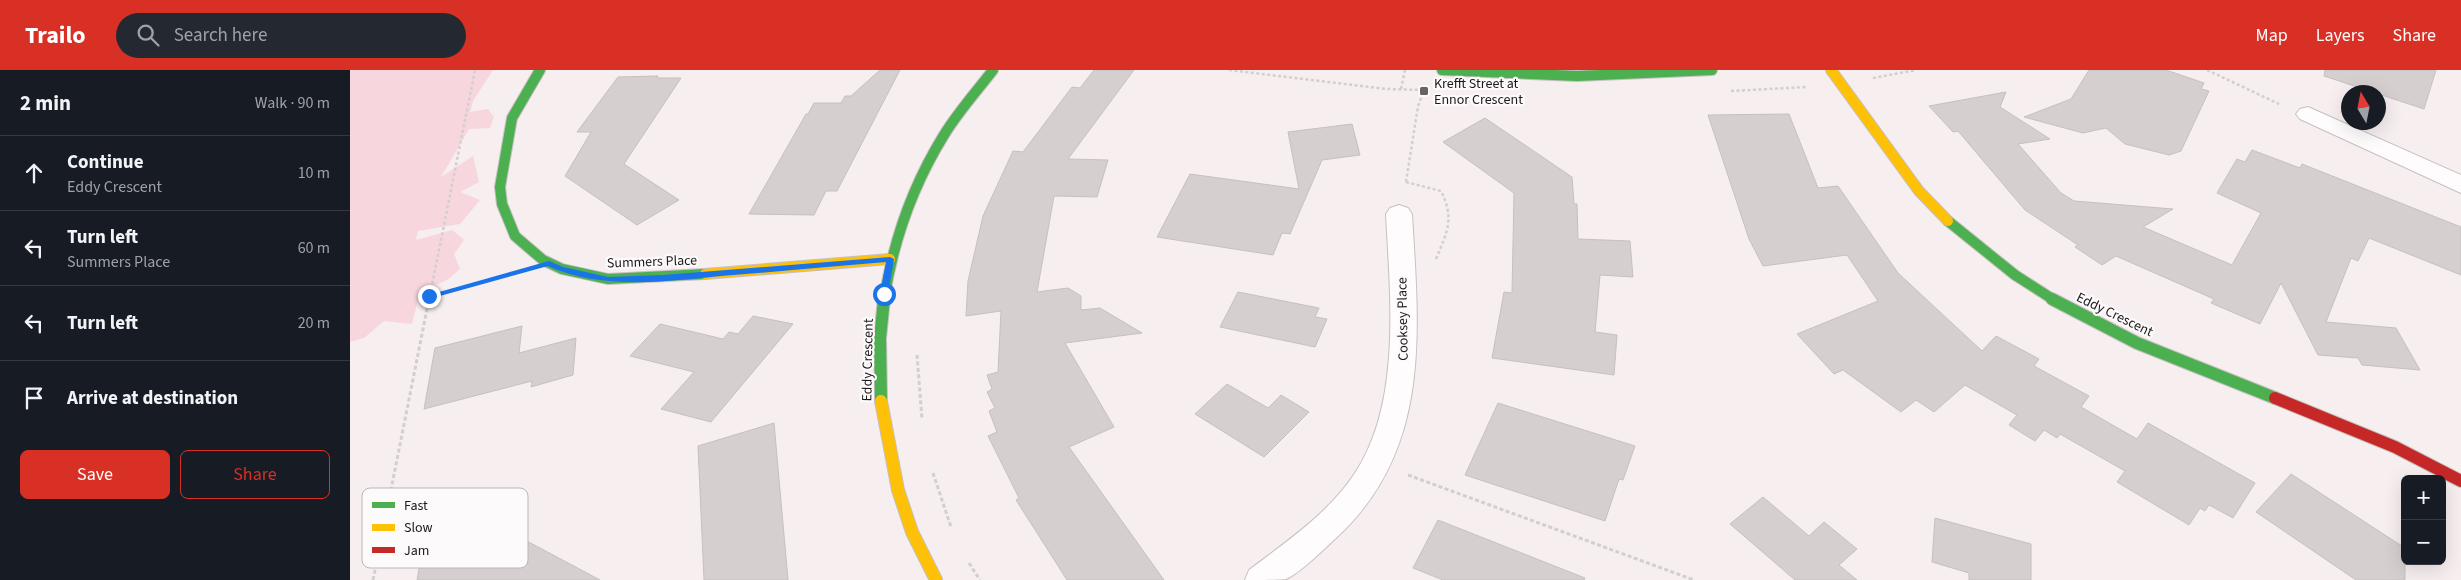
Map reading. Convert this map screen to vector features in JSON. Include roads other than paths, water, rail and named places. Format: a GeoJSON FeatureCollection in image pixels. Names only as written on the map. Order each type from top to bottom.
{"type":"FeatureCollection","features":[{"type":"Feature","properties":{"kind":"street","name":"Summers Place"},"geometry":{"type":"LineString","coordinates":[[540,70],[512,118],[500,187],[502,204],[514,236],[549,263],[562,269],[608,280],[663,278],[890,259]]}},
{"type":"Feature","properties":{"kind":"street","name":"Eddy Crescent"},"geometry":{"type":"LineString","coordinates":[[936,580],[912,532],[898,490],[881,408],[879,369],[884,294],[890,259],[914,191],[946,131],[993,70]]}},
{"type":"Feature","properties":{"kind":"street"},"geometry":{"type":"LineString","coordinates":[[1442,70],[1577,76],[1712,70]]}},
{"type":"Feature","properties":{"kind":"street","name":"Eddy Crescent"},"geometry":{"type":"LineString","coordinates":[[1831,70],[1919,191],[1940,214],[1993,259],[2057,302],[2130,340],[2395,447],[2461,481]]}},
{"type":"Feature","properties":{"kind":"street"},"geometry":{"type":"LineString","coordinates":[[2308,114],[2461,185]]}},
{"type":"Feature","properties":{"kind":"street","name":"Cooksey Place"},"geometry":{"type":"LineString","coordinates":[[1261,580],[1292,556],[1341,513],[1360,489],[1376,464],[1397,410],[1404,357],[1399,214]]}},
{"type":"Feature","properties":{"kind":"place","name":"Krefft Street at Ennor Crescent"},"geometry":{"type":"Point","coordinates":[1424,91]}}]}
